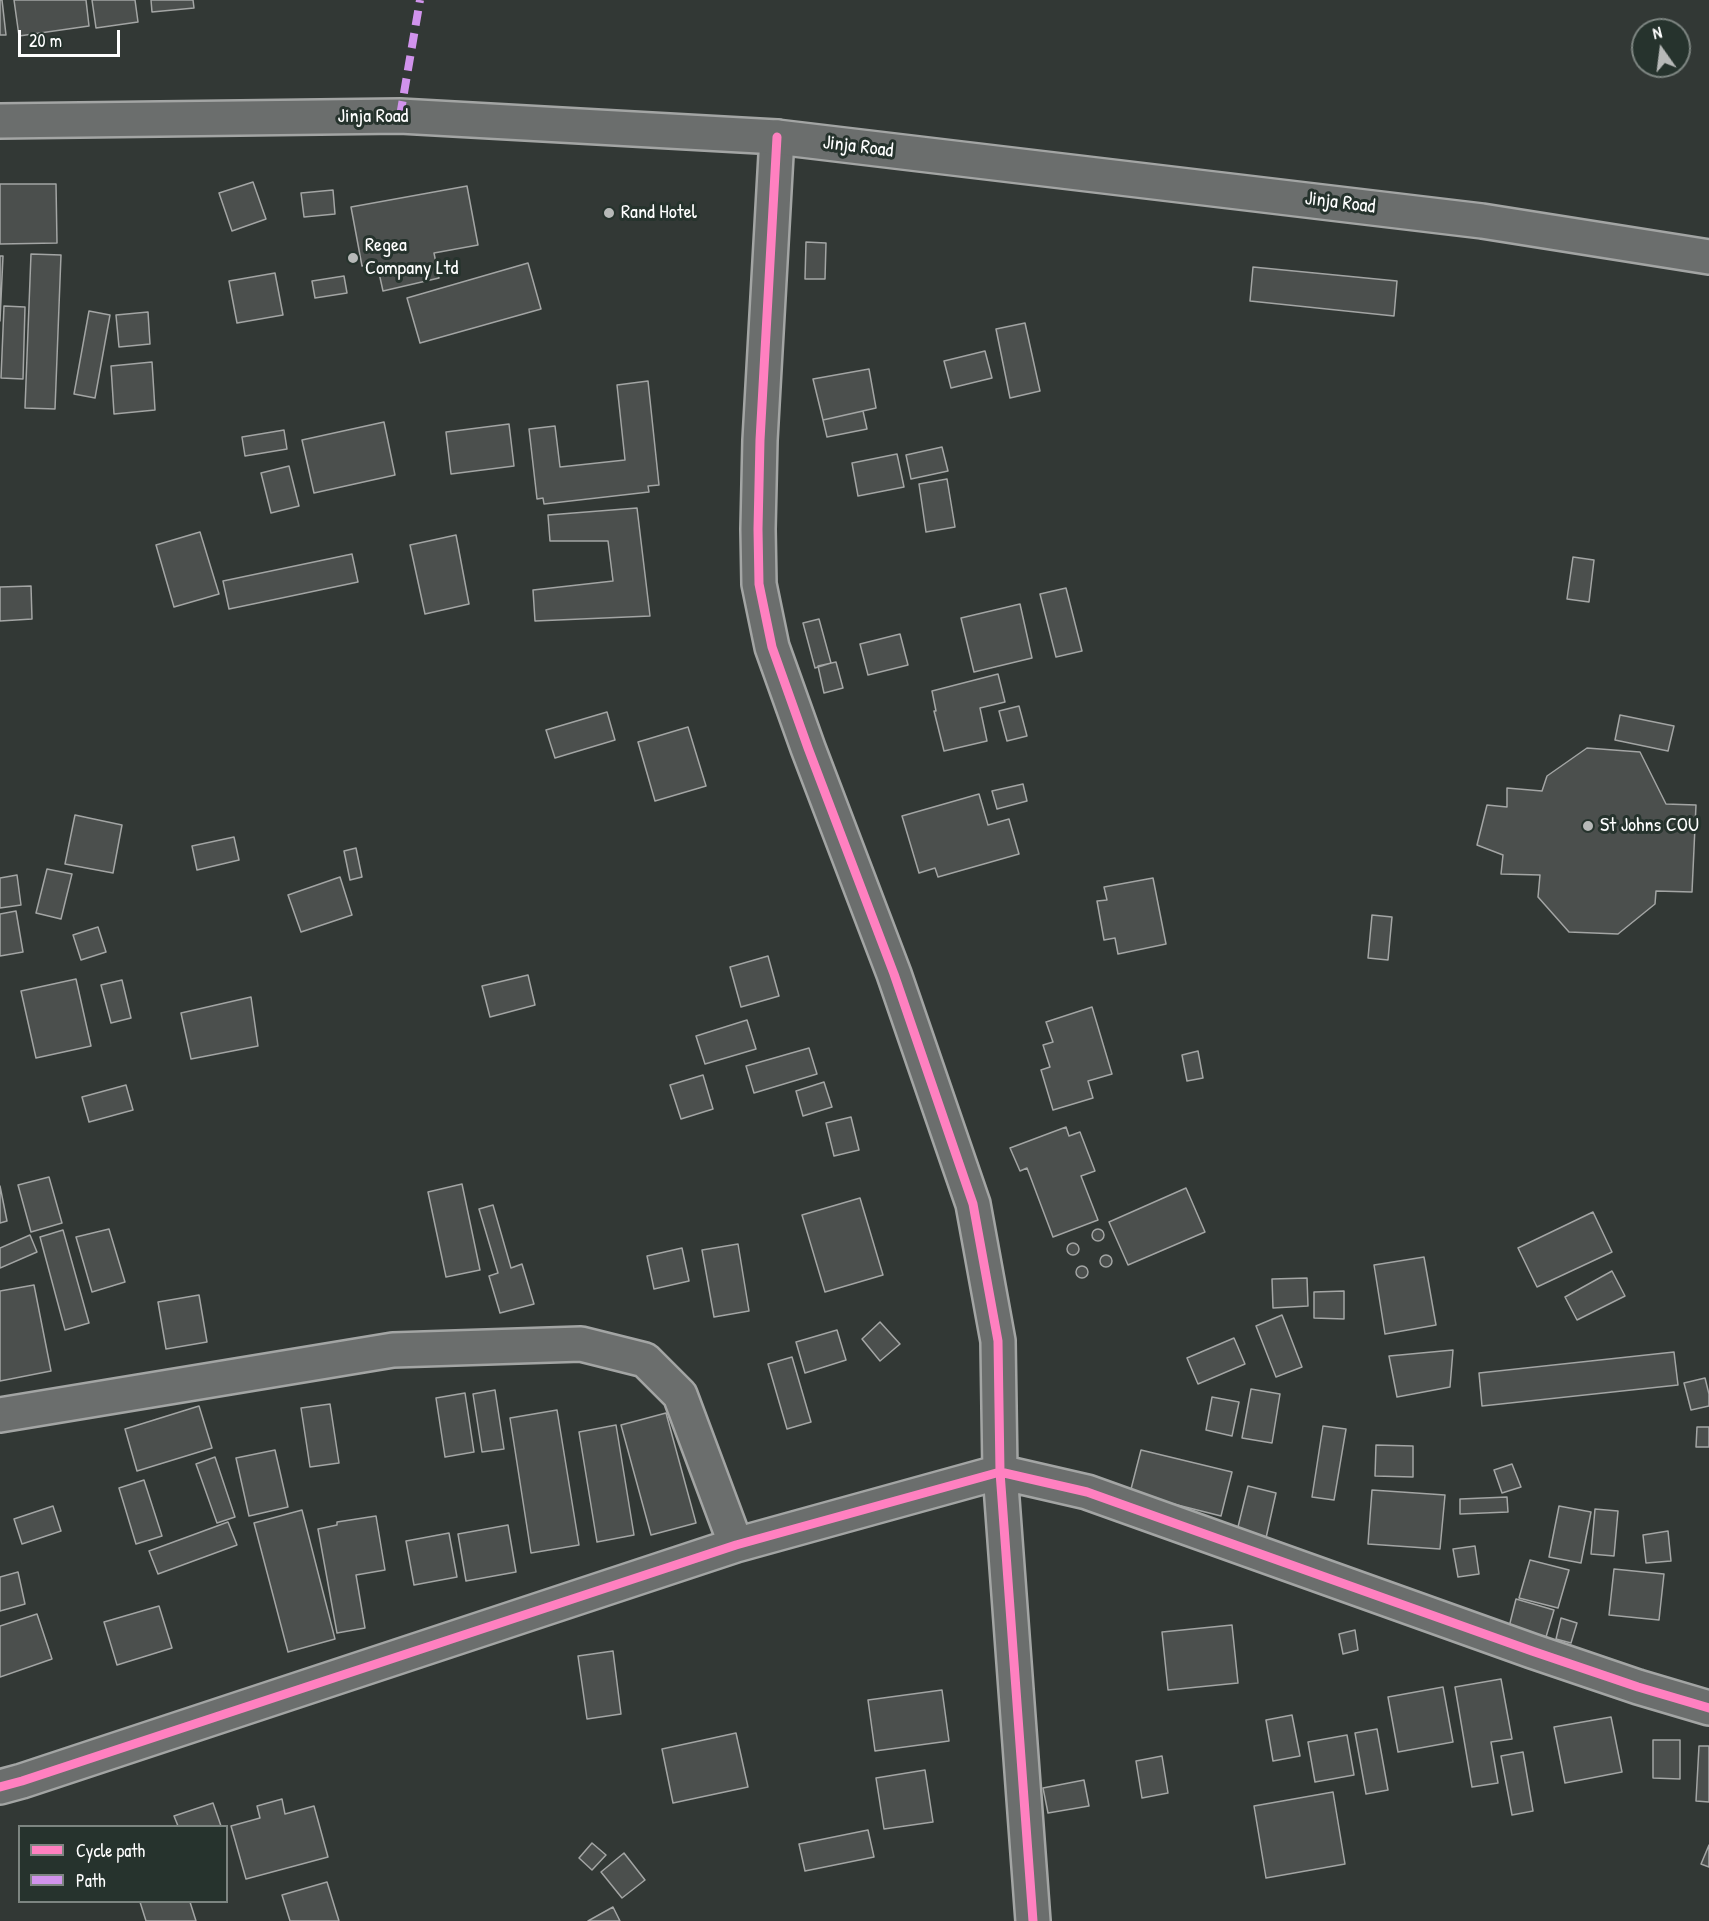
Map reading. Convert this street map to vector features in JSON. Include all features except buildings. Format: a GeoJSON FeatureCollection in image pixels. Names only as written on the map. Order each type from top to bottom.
{"type":"FeatureCollection","features":[{"type":"Feature","properties":{"kind":"street","name":"Jinja Road"},"geometry":{"type":"LineString","coordinates":[[0,121],[400,116],[777,137],[1482,221],[1709,257]]}},
{"type":"Feature","properties":{"kind":"street"},"geometry":{"type":"LineString","coordinates":[[777,137],[760,440],[759,584],[772,647],[894,974],[973,1204],[998,1341],[1000,1472],[1033,1921]]}},
{"type":"Feature","properties":{"kind":"street"},"geometry":{"type":"LineString","coordinates":[[0,1415],[393,1350],[581,1344],[645,1360],[680,1395],[736,1545]]}},
{"type":"Feature","properties":{"kind":"street"},"geometry":{"type":"LineString","coordinates":[[0,1787],[22,1782],[736,1545],[1000,1472],[1087,1492],[1532,1651],[1709,1708]]}},
{"type":"Feature","properties":{"kind":"marked path"},"geometry":{"type":"LineString","coordinates":[[400,116],[420,0]]}},
{"type":"Feature","properties":{"kind":"cycle path"},"geometry":{"type":"LineString","coordinates":[[777,137],[760,440],[759,584],[772,647],[894,974],[973,1204],[998,1341],[1000,1472],[1033,1921]]}},
{"type":"Feature","properties":{"kind":"cycle path"},"geometry":{"type":"LineString","coordinates":[[0,1787],[736,1545],[1000,1472],[1087,1492],[1532,1651],[1709,1708]]}},
{"type":"Feature","properties":{"kind":"place","name":"Rand Hotel"},"geometry":{"type":"Point","coordinates":[609,213]}},
{"type":"Feature","properties":{"kind":"place","name":"Regea Company Ltd"},"geometry":{"type":"Point","coordinates":[353,258]}},
{"type":"Feature","properties":{"kind":"place","name":"St Johns COU"},"geometry":{"type":"Point","coordinates":[1588,826]}}]}
